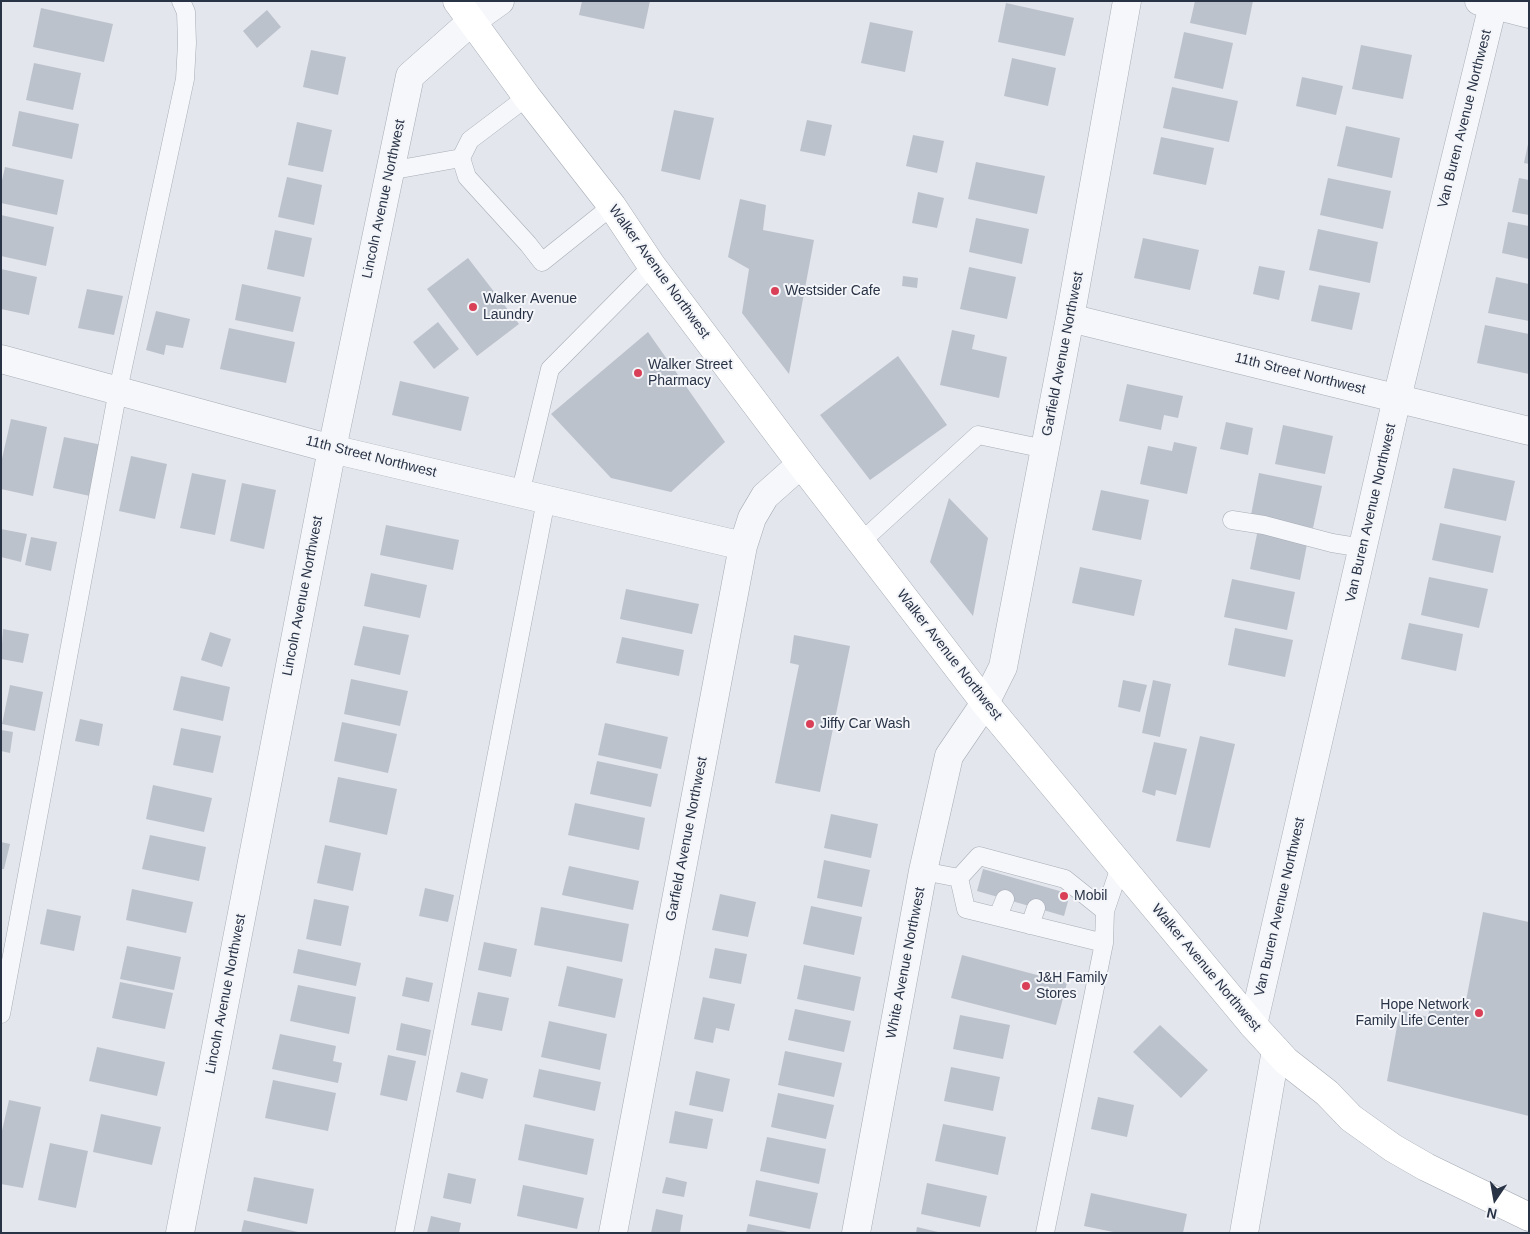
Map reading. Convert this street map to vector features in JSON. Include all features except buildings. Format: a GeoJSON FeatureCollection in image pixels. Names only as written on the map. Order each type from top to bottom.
{"type":"FeatureCollection","features":[{"type":"Feature","properties":{"kind":"main road","name":"Walker Avenue Northwest"},"geometry":{"type":"LineString","coordinates":[[464,11],[612,206],[652,266],[801,464],[985,703],[1253,1025],[1286,1061],[1327,1093],[1351,1118],[1393,1148],[1426,1167],[1529,1217]]}},
{"type":"Feature","properties":{"kind":"street","name":"Lincoln Avenue Northwest"},"geometry":{"type":"LineString","coordinates":[[180,1233],[332,449],[410,76],[464,11],[500,1]]}},
{"type":"Feature","properties":{"kind":"street","name":"Garfield Avenue Northwest"},"geometry":{"type":"LineString","coordinates":[[985,703],[1003,667],[1070,318],[1127,1]]}},
{"type":"Feature","properties":{"kind":"street"},"geometry":{"type":"LineString","coordinates":[[1489,2],[1529,14]]}},
{"type":"Feature","properties":{"kind":"street","name":"Van Buren Avenue Northwest"},"geometry":{"type":"LineString","coordinates":[[1253,1025],[1489,2]]}},
{"type":"Feature","properties":{"kind":"street","name":"11th Street Northwest"},"geometry":{"type":"LineString","coordinates":[[1070,318],[1529,431]]}},
{"type":"Feature","properties":{"kind":"street","name":"11th Street Northwest"},"geometry":{"type":"LineString","coordinates":[[1,359],[332,449],[742,546]]}},
{"type":"Feature","properties":{"kind":"street","name":"Garfield Avenue Northwest"},"geometry":{"type":"LineString","coordinates":[[613,1233],[742,546],[752,518],[765,496],[801,464]]}},
{"type":"Feature","properties":{"kind":"street","name":"White Avenue Northwest"},"geometry":{"type":"LineString","coordinates":[[856,1233],[924,871],[949,756],[985,703]]}},
{"type":"Feature","properties":{"kind":"street"},"geometry":{"type":"LineString","coordinates":[[1244,1233],[1276,1050]]}},
{"type":"Feature","properties":{"kind":"lane"},"geometry":{"type":"LineString","coordinates":[[1,1014],[118,390],[184,79],[187,43],[186,12],[181,1]]}},
{"type":"Feature","properties":{"kind":"lane"},"geometry":{"type":"LineString","coordinates":[[528,97],[470,140],[461,158],[467,178],[528,244],[542,262],[612,206]]}},
{"type":"Feature","properties":{"kind":"lane"},"geometry":{"type":"LineString","coordinates":[[389,171],[461,158]]}},
{"type":"Feature","properties":{"kind":"lane"},"geometry":{"type":"LineString","coordinates":[[520,494],[550,369],[652,266]]}},
{"type":"Feature","properties":{"kind":"lane"},"geometry":{"type":"LineString","coordinates":[[861,542],[978,434],[1045,449]]}},
{"type":"Feature","properties":{"kind":"lane"},"geometry":{"type":"LineString","coordinates":[[404,1233],[546,500]]}},
{"type":"Feature","properties":{"kind":"lane"},"geometry":{"type":"LineString","coordinates":[[1232,520],[1264,525],[1332,543],[1363,548]]}},
{"type":"Feature","properties":{"kind":"lane"},"geometry":{"type":"LineString","coordinates":[[959,878],[979,856],[1018,872],[1044,880],[1065,879],[1105,911]]}},
{"type":"Feature","properties":{"kind":"lane"},"geometry":{"type":"LineString","coordinates":[[1045,1233],[1104,943],[1105,911],[1120,867]]}},
{"type":"Feature","properties":{"kind":"lane"},"geometry":{"type":"LineString","coordinates":[[924,871],[959,878]]}},
{"type":"Feature","properties":{"kind":"lane"},"geometry":{"type":"LineString","coordinates":[[959,878],[966,909],[1104,943]]}},
{"type":"Feature","properties":{"kind":"lane"},"geometry":{"type":"LineString","coordinates":[[998,916],[1005,899]]}},
{"type":"Feature","properties":{"kind":"lane"},"geometry":{"type":"LineString","coordinates":[[1030,925],[1036,908]]}},
{"type":"Feature","properties":{"kind":"place","name":"Westsider Cafe"},"geometry":{"type":"Point","coordinates":[775,291]}},
{"type":"Feature","properties":{"kind":"place","name":"Walker Avenue Laundry"},"geometry":{"type":"Point","coordinates":[473,307]}},
{"type":"Feature","properties":{"kind":"place","name":"Walker Street Pharmacy"},"geometry":{"type":"Point","coordinates":[638,373]}},
{"type":"Feature","properties":{"kind":"place","name":"Jiffy Car Wash"},"geometry":{"type":"Point","coordinates":[810,724]}},
{"type":"Feature","properties":{"kind":"place","name":"Mobil"},"geometry":{"type":"Point","coordinates":[1064,896]}},
{"type":"Feature","properties":{"kind":"place","name":"J&H Family Stores"},"geometry":{"type":"Point","coordinates":[1026,986]}},
{"type":"Feature","properties":{"kind":"place","name":"Hope Network Family Life Center"},"geometry":{"type":"Point","coordinates":[1479,1013]}}]}
